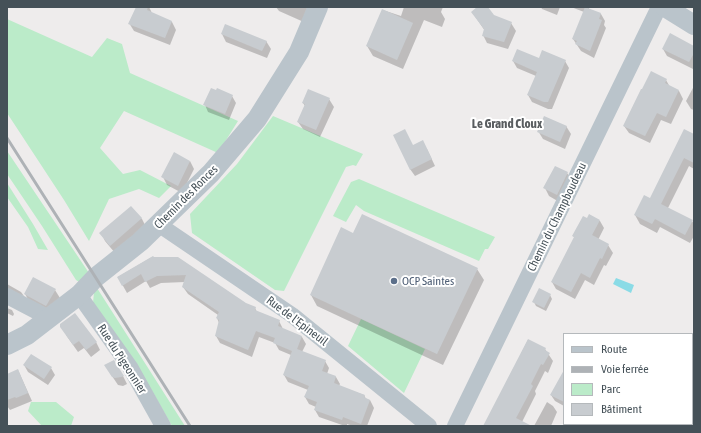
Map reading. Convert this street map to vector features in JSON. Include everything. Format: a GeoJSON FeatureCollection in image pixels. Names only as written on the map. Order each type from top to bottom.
{"type":"FeatureCollection","features":[{"type":"Feature","properties":{"kind":"street","name":"Chemin des Ronces"},"geometry":{"type":"LineString","coordinates":[[7,345],[27,336],[79,295],[96,278],[140,242],[211,173],[257,119],[299,52],[318,7]]}},
{"type":"Feature","properties":{"kind":"street","name":"Chemin du Champboudeau"},"geometry":{"type":"LineString","coordinates":[[455,426],[659,7]]}},
{"type":"Feature","properties":{"kind":"street"},"geometry":{"type":"LineString","coordinates":[[666,7],[694,25]]}},
{"type":"Feature","properties":{"kind":"street","name":"Rue de l'Epineuil"},"geometry":{"type":"LineString","coordinates":[[158,224],[292,315],[429,426]]}},
{"type":"Feature","properties":{"kind":"street","name":"Rue du Pigeonnier"},"geometry":{"type":"LineString","coordinates":[[79,295],[130,367],[163,426]]}},
{"type":"Feature","properties":{"kind":"street"},"geometry":{"type":"LineString","coordinates":[[7,296],[49,318]]}},
{"type":"Feature","properties":{"kind":"green space"},"geometry":{"type":"Polygon","coordinates":[[[7,19],[92,57],[107,38],[122,44],[130,73],[238,121],[218,153],[124,111],[100,148],[123,174],[140,170],[171,186],[159,198],[139,189],[109,199],[89,241],[7,113],[7,19]]]}},
{"type":"Feature","properties":{"kind":"green space"},"geometry":{"type":"Polygon","coordinates":[[[273,116],[363,154],[356,166],[353,165],[346,167],[284,291],[275,290],[192,233],[190,214],[237,164],[273,116]]]}},
{"type":"Feature","properties":{"kind":"green space"},"geometry":{"type":"Polygon","coordinates":[[[7,151],[89,273],[79,282],[76,280],[7,174],[7,151]]]}},
{"type":"Feature","properties":{"kind":"green space"},"geometry":{"type":"Polygon","coordinates":[[[359,179],[495,237],[488,249],[485,249],[479,261],[364,211],[356,205],[346,222],[333,216],[351,182],[359,179]]]}},
{"type":"Feature","properties":{"kind":"green space"},"geometry":{"type":"Polygon","coordinates":[[[7,183],[48,250],[38,249],[28,227],[7,197],[7,183]]]}},
{"type":"Feature","properties":{"kind":"green space"},"geometry":{"type":"Polygon","coordinates":[[[97,288],[185,426],[172,426],[140,370],[93,303],[94,292],[97,288]]]}},
{"type":"Feature","properties":{"kind":"green space"},"geometry":{"type":"Polygon","coordinates":[[[361,319],[425,349],[404,393],[348,346],[361,319]]]}},
{"type":"Feature","properties":{"kind":"green space"},"geometry":{"type":"Polygon","coordinates":[[[31,402],[56,402],[74,417],[71,426],[42,426],[28,411],[31,402]]]}},
{"type":"Feature","properties":{"kind":"water"},"geometry":{"type":"Polygon","coordinates":[[[616,278],[634,285],[631,293],[613,284],[616,278]]]}},
{"type":"Feature","properties":{"kind":"building"},"geometry":{"type":"Polygon","coordinates":[[[136,7],[148,7],[147,10],[172,21],[165,38],[128,24],[136,7]]]}},
{"type":"Feature","properties":{"kind":"building"},"geometry":{"type":"Polygon","coordinates":[[[477,7],[488,7],[494,15],[512,22],[504,42],[482,36],[484,29],[471,12],[477,7]]]}},
{"type":"Feature","properties":{"kind":"building"},"geometry":{"type":"Polygon","coordinates":[[[585,7],[601,13],[599,19],[602,20],[590,51],[575,44],[577,41],[572,39],[585,7]]]}},
{"type":"Feature","properties":{"kind":"building"},"geometry":{"type":"Polygon","coordinates":[[[382,9],[413,23],[397,60],[366,46],[382,9]]]}},
{"type":"Feature","properties":{"kind":"building"},"geometry":{"type":"Polygon","coordinates":[[[225,24],[267,41],[262,51],[221,34],[225,24]]]}},
{"type":"Feature","properties":{"kind":"building"},"geometry":{"type":"Polygon","coordinates":[[[670,33],[694,46],[694,53],[689,62],[662,49],[670,33]]]}},
{"type":"Feature","properties":{"kind":"building"},"geometry":{"type":"Polygon","coordinates":[[[517,49],[539,58],[542,50],[566,60],[548,102],[544,102],[527,95],[537,72],[512,61],[517,49]]]}},
{"type":"Feature","properties":{"kind":"building"},"geometry":{"type":"Polygon","coordinates":[[[651,71],[667,79],[665,83],[679,90],[666,117],[657,113],[645,136],[623,126],[651,71]]]}},
{"type":"Feature","properties":{"kind":"building"},"geometry":{"type":"Polygon","coordinates":[[[211,88],[216,90],[217,88],[233,95],[225,114],[203,105],[211,88]]]}},
{"type":"Feature","properties":{"kind":"building"},"geometry":{"type":"Polygon","coordinates":[[[308,89],[330,98],[316,130],[297,122],[305,104],[302,103],[308,89]]]}},
{"type":"Feature","properties":{"kind":"building"},"geometry":{"type":"Polygon","coordinates":[[[544,116],[567,126],[560,142],[537,132],[544,116]]]}},
{"type":"Feature","properties":{"kind":"building"},"geometry":{"type":"Polygon","coordinates":[[[405,129],[413,145],[423,140],[432,159],[410,170],[393,135],[405,129]]]}},
{"type":"Feature","properties":{"kind":"building"},"geometry":{"type":"Polygon","coordinates":[[[684,129],[694,134],[694,163],[684,158],[661,204],[693,220],[685,235],[655,219],[652,224],[634,215],[644,195],[650,198],[684,129]]]}},
{"type":"Feature","properties":{"kind":"building"},"geometry":{"type":"Polygon","coordinates":[[[174,152],[190,161],[178,186],[161,177],[174,152]]]}},
{"type":"Feature","properties":{"kind":"building"},"geometry":{"type":"Polygon","coordinates":[[[555,166],[568,172],[557,195],[543,188],[555,166]]]}},
{"type":"Feature","properties":{"kind":"building"},"geometry":{"type":"Polygon","coordinates":[[[131,206],[142,218],[110,246],[99,233],[131,206]]]}},
{"type":"Feature","properties":{"kind":"building","name":"OCP Saintes"},"geometry":{"type":"Polygon","coordinates":[[[362,214],[478,268],[437,354],[310,295],[341,227],[353,233],[362,214]]]}},
{"type":"Feature","properties":{"kind":"building"},"geometry":{"type":"Polygon","coordinates":[[[589,214],[600,220],[592,235],[609,244],[602,259],[600,258],[590,278],[581,273],[571,292],[551,282],[583,216],[587,218],[589,214]]]}},
{"type":"Feature","properties":{"kind":"building"},"geometry":{"type":"Polygon","coordinates":[[[153,256],[178,257],[246,303],[256,307],[255,310],[280,320],[278,326],[302,336],[297,349],[326,360],[322,371],[336,376],[334,383],[365,395],[364,397],[370,400],[361,424],[343,417],[342,420],[314,410],[317,402],[304,397],[309,386],[283,375],[292,351],[273,343],[275,338],[256,331],[248,350],[215,336],[219,320],[216,318],[219,312],[182,287],[186,275],[157,276],[145,282],[141,274],[122,286],[117,277],[153,256]]]}},
{"type":"Feature","properties":{"kind":"building"},"geometry":{"type":"Polygon","coordinates":[[[33,277],[56,289],[46,306],[24,294],[33,277]]]}},
{"type":"Feature","properties":{"kind":"building"},"geometry":{"type":"Polygon","coordinates":[[[539,288],[551,294],[544,308],[532,302],[539,288]]]}},
{"type":"Feature","properties":{"kind":"building"},"geometry":{"type":"Polygon","coordinates":[[[75,313],[97,342],[86,350],[79,341],[73,345],[60,327],[60,324],[75,313]]]}},
{"type":"Feature","properties":{"kind":"building"},"geometry":{"type":"Polygon","coordinates":[[[528,339],[546,348],[545,350],[550,353],[543,365],[541,364],[531,384],[533,386],[516,418],[532,426],[483,426],[528,339]]]}},
{"type":"Feature","properties":{"kind":"building"},"geometry":{"type":"Polygon","coordinates":[[[31,354],[52,367],[44,379],[23,365],[31,354]]]}},
{"type":"Feature","properties":{"kind":"building"},"geometry":{"type":"Polygon","coordinates":[[[114,360],[124,376],[115,378],[112,377],[104,365],[114,360]]]}},
{"type":"Feature","properties":{"kind":"building"},"geometry":{"type":"Polygon","coordinates":[[[18,369],[28,393],[7,400],[7,374],[18,369]]]}},
{"type":"Feature","properties":{"kind":"building"},"geometry":{"type":"Polygon","coordinates":[[[563,372],[563,402],[550,395],[563,372]]]}},
{"type":"Feature","properties":{"kind":"railway"},"geometry":{"type":"LineString","coordinates":[[7,138],[190,426]]}},
{"type":"Feature","properties":{"kind":"place","name":"OCP Saintes"},"geometry":{"type":"Point","coordinates":[394,281]}},
{"type":"Feature","properties":{"kind":"district","name":"Le Grand Cloux"},"geometry":{"type":"Point","coordinates":[507,124]}}]}
